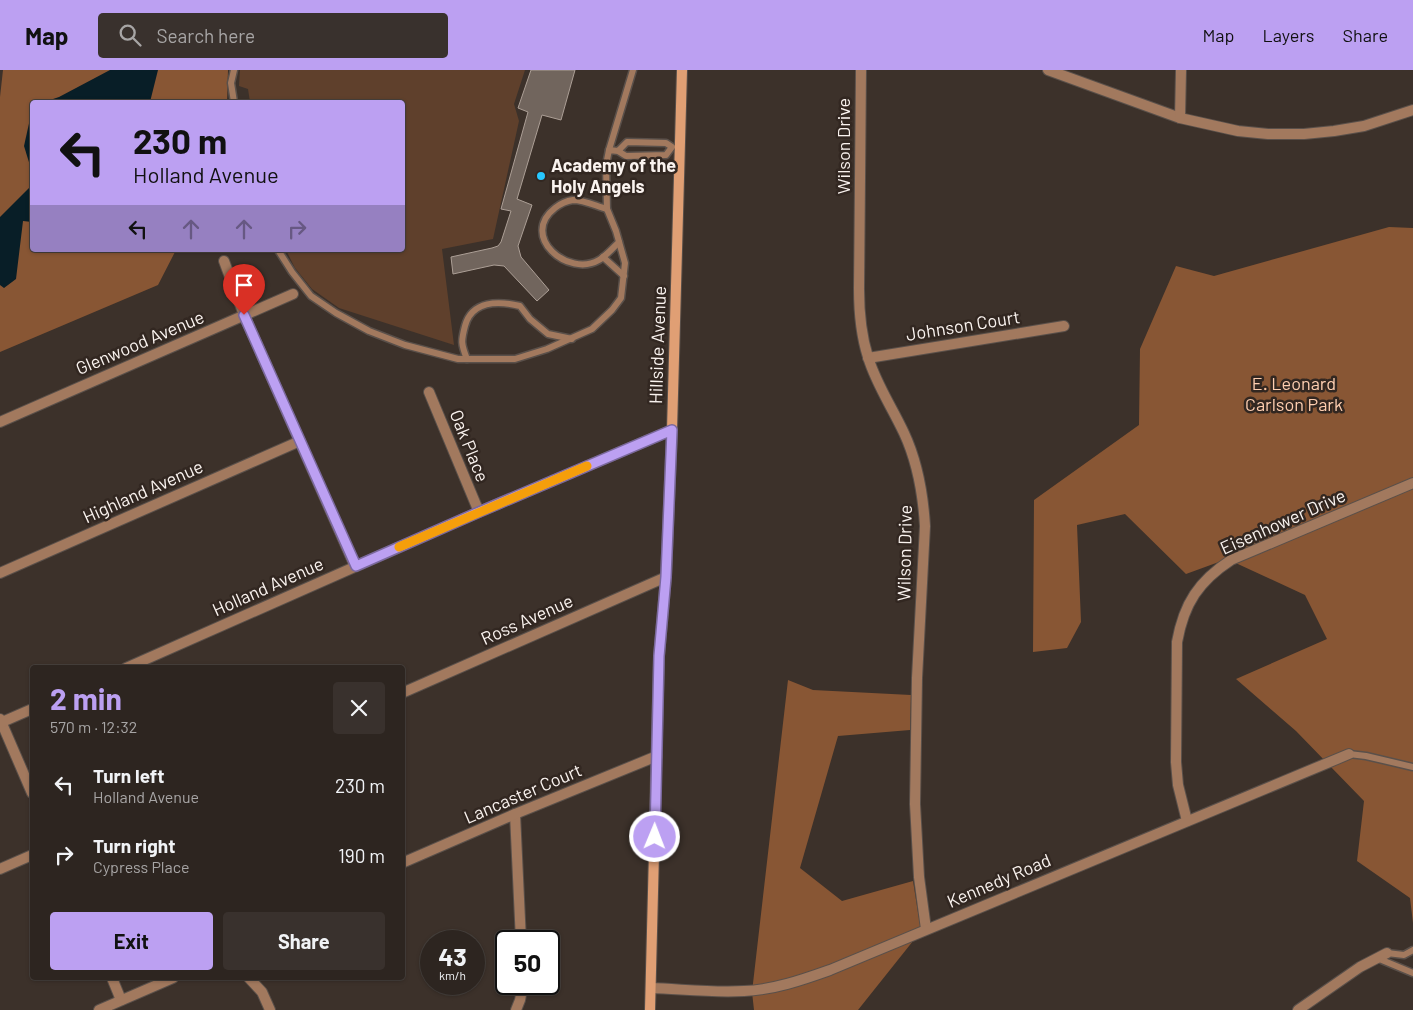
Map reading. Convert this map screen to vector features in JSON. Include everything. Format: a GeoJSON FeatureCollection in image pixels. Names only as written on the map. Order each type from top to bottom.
{"type":"FeatureCollection","features":[{"type":"Feature","properties":{"kind":"main road","name":"Hillside Avenue"},"geometry":{"type":"LineString","coordinates":[[650,1010],[659,656],[666,577],[672,430],[676,147],[682,70]]}},
{"type":"Feature","properties":{"kind":"street","name":"Wilson Drive"},"geometry":{"type":"LineString","coordinates":[[861,70],[859,314],[868,358],[876,380],[904,432],[914,456],[924,503],[925,526],[917,678],[915,804],[919,877],[926,929]]}},
{"type":"Feature","properties":{"kind":"street"},"geometry":{"type":"LineString","coordinates":[[1048,70],[1180,118],[1238,131],[1268,134],[1304,134],[1364,126],[1413,110]]}},
{"type":"Feature","properties":{"kind":"street"},"geometry":{"type":"LineString","coordinates":[[1180,118],[1181,70]]}},
{"type":"Feature","properties":{"kind":"street"},"geometry":{"type":"LineString","coordinates":[[224,261],[244,315],[356,566]]}},
{"type":"Feature","properties":{"kind":"street","name":"Glenwood Avenue"},"geometry":{"type":"LineString","coordinates":[[0,422],[293,294]]}},
{"type":"Feature","properties":{"kind":"street","name":"Johnson Court"},"geometry":{"type":"LineString","coordinates":[[868,358],[1064,326]]}},
{"type":"Feature","properties":{"kind":"street","name":"Oak Place"},"geometry":{"type":"LineString","coordinates":[[430,392],[479,512]]}},
{"type":"Feature","properties":{"kind":"street","name":"Holland Avenue"},"geometry":{"type":"LineString","coordinates":[[133,665],[479,512],[672,430]]}},
{"type":"Feature","properties":{"kind":"street","name":"Highland Avenue"},"geometry":{"type":"LineString","coordinates":[[0,572],[300,441]]}},
{"type":"Feature","properties":{"kind":"street","name":"Eisenhower Drive"},"geometry":{"type":"LineString","coordinates":[[1187,821],[1178,785],[1176,762],[1178,642],[1183,618],[1194,595],[1216,570],[1231,560],[1413,483]]}},
{"type":"Feature","properties":{"kind":"street","name":"Ross Avenue"},"geometry":{"type":"LineString","coordinates":[[405,692],[666,577]]}},
{"type":"Feature","properties":{"kind":"street"},"geometry":{"type":"LineString","coordinates":[[30,710],[0,722],[30,788]]}},
{"type":"Feature","properties":{"kind":"street","name":"Kennedy Road"},"geometry":{"type":"LineString","coordinates":[[651,988],[744,991],[802,980],[1349,754]]}},
{"type":"Feature","properties":{"kind":"street","name":"Lancaster Court"},"geometry":{"type":"LineString","coordinates":[[405,862],[657,756]]}},
{"type":"Feature","properties":{"kind":"street"},"geometry":{"type":"LineString","coordinates":[[515,814],[520,930]]}},
{"type":"Feature","properties":{"kind":"street"},"geometry":{"type":"LineString","coordinates":[[0,869],[30,856]]}},
{"type":"Feature","properties":{"kind":"street"},"geometry":{"type":"LineString","coordinates":[[1298,1010],[1360,968],[1387,953]]}},
{"type":"Feature","properties":{"kind":"street"},"geometry":{"type":"LineString","coordinates":[[113,980],[121,1000]]}},
{"type":"Feature","properties":{"kind":"street"},"geometry":{"type":"LineString","coordinates":[[99,1010],[168,980]]}},
{"type":"Feature","properties":{"kind":"street"},"geometry":{"type":"LineString","coordinates":[[251,980],[262,992],[270,1010]]}},
{"type":"Feature","properties":{"kind":"street"},"geometry":{"type":"LineString","coordinates":[[516,1010],[519,995]]}},
{"type":"Feature","properties":{"kind":"lane"},"geometry":{"type":"LineString","coordinates":[[234,70],[231,83],[234,100]]}},
{"type":"Feature","properties":{"kind":"lane"},"geometry":{"type":"LineString","coordinates":[[279,252],[311,296],[336,314],[369,331],[405,346],[458,359],[515,359],[548,350],[592,329],[612,310],[621,298],[625,263],[607,209],[606,164],[633,70]]}},
{"type":"Feature","properties":{"kind":"lane"},"geometry":{"type":"LineString","coordinates":[[609,150],[618,151],[626,156],[666,155],[676,147],[666,143],[627,142],[618,151]]}},
{"type":"Feature","properties":{"kind":"lane"},"geometry":{"type":"LineString","coordinates":[[607,209],[582,201],[571,200],[560,204],[551,211],[545,221],[542,232],[544,241],[551,251],[569,262],[580,264],[589,264],[597,261],[619,242]]}},
{"type":"Feature","properties":{"kind":"lane"},"geometry":{"type":"LineString","coordinates":[[603,257],[624,276]]}},
{"type":"Feature","properties":{"kind":"lane"},"geometry":{"type":"LineString","coordinates":[[467,359],[461,343],[468,318],[480,306],[493,302],[507,302],[520,306],[530,319],[548,334],[572,339]]}},
{"type":"Feature","properties":{"kind":"lane"},"geometry":{"type":"LineString","coordinates":[[1349,754],[1413,767]]}},
{"type":"Feature","properties":{"kind":"lane"},"geometry":{"type":"LineString","coordinates":[[1387,953],[1404,954],[1413,950]]}},
{"type":"Feature","properties":{"kind":"lane"},"geometry":{"type":"LineString","coordinates":[[1377,958],[1413,973]]}},
{"type":"Feature","properties":{"kind":"shaded area"},"geometry":{"type":"Polygon","coordinates":[[[240,70],[525,70],[514,104],[519,121],[493,239],[442,249],[454,345],[339,308],[312,289],[295,268],[287,252],[405,252],[405,100],[250,100],[248,89],[239,86],[240,70]]]}},
{"type":"Feature","properties":{"kind":"green space"},"geometry":{"type":"Polygon","coordinates":[[[3,70],[228,70],[227,100],[30,100],[30,252],[175,252],[158,285],[0,352],[0,97],[3,70]]]}},
{"type":"Feature","properties":{"kind":"green space","name":"E. Leonard Carlson Park"},"geometry":{"type":"Polygon","coordinates":[[[1389,227],[1413,228],[1413,923],[1410,898],[1357,861],[1364,801],[1296,731],[1236,679],[1327,639],[1305,595],[1227,559],[1186,574],[1125,514],[1077,525],[1081,622],[1067,648],[1033,652],[1034,500],[1139,425],[1140,349],[1176,266],[1214,276],[1389,227]]]}},
{"type":"Feature","properties":{"kind":"green space"},"geometry":{"type":"Polygon","coordinates":[[[788,680],[813,690],[911,695],[910,730],[838,736],[800,868],[842,901],[913,881],[921,931],[858,1010],[754,1010],[752,992],[788,680]]]}},
{"type":"Feature","properties":{"kind":"water"},"geometry":{"type":"Polygon","coordinates":[[[110,70],[158,70],[150,100],[50,100],[110,70]]]}},
{"type":"Feature","properties":{"kind":"water"},"geometry":{"type":"Polygon","coordinates":[[[30,119],[30,166],[24,146],[30,119]]]}},
{"type":"Feature","properties":{"kind":"water"},"geometry":{"type":"Polygon","coordinates":[[[30,187],[30,222],[23,221],[16,279],[4,288],[0,285],[0,217],[30,187]]]}},
{"type":"Feature","properties":{"kind":"building"},"geometry":{"type":"Polygon","coordinates":[[[531,70],[575,70],[561,120],[542,115],[517,199],[532,205],[518,246],[521,257],[549,290],[537,301],[504,266],[494,265],[453,274],[451,257],[492,248],[498,246],[501,242],[511,211],[501,209],[528,112],[518,108],[531,70]]]}},
{"type":"Feature","properties":{"kind":"slow traffic"},"geometry":{"type":"LineString","coordinates":[[399,547],[587,466]]}},
{"type":"Feature","properties":{"kind":"place","name":"Academy of the Holy Angels"},"geometry":{"type":"Point","coordinates":[541,176]}},
{"type":"Feature","properties":{"kind":"route"},"geometry":{"type":"LineString","coordinates":[[244,315],[356,566],[672,430],[666,577],[659,656],[655,837]]}}]}
